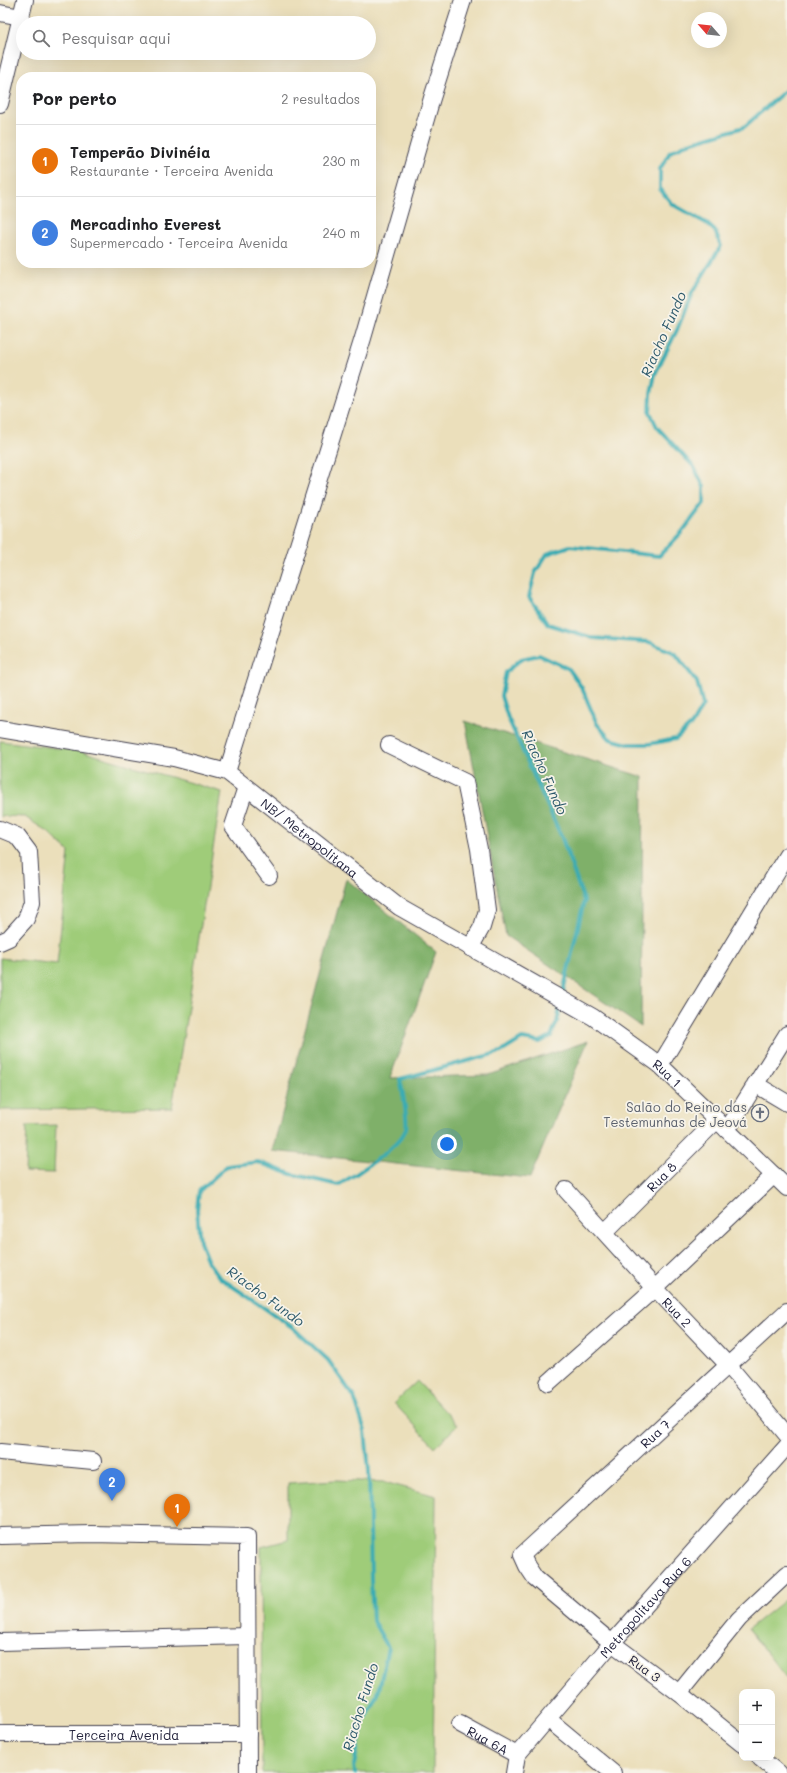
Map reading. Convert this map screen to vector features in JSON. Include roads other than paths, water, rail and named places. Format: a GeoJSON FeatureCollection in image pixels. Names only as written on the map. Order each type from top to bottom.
{"type":"FeatureCollection","features":[{"type":"Feature","properties":{"kind":"street"},"geometry":{"type":"LineString","coordinates":[[21,16],[25,0]]}},
{"type":"Feature","properties":{"kind":"street"},"geometry":{"type":"LineString","coordinates":[[227,772],[363,338],[432,98],[462,0]]}},
{"type":"Feature","properties":{"kind":"street"},"geometry":{"type":"LineString","coordinates":[[0,13],[16,16]]}},
{"type":"Feature","properties":{"kind":"street"},"geometry":{"type":"LineString","coordinates":[[0,104],[16,38]]}},
{"type":"Feature","properties":{"kind":"street","name":"NB/ Metropolitana"},"geometry":{"type":"LineString","coordinates":[[0,729],[174,758],[227,772],[399,907],[593,1017]]}},
{"type":"Feature","properties":{"kind":"street"},"geometry":{"type":"LineString","coordinates":[[389,745],[465,782],[479,849],[487,906],[482,927],[470,948]]}},
{"type":"Feature","properties":{"kind":"street"},"geometry":{"type":"LineString","coordinates":[[246,787],[233,826],[269,876]]}},
{"type":"Feature","properties":{"kind":"street"},"geometry":{"type":"LineString","coordinates":[[0,829],[17,836],[29,852],[32,902],[26,919],[9,938],[0,942]]}},
{"type":"Feature","properties":{"kind":"street"},"geometry":{"type":"LineString","coordinates":[[660,1065],[787,855]]}},
{"type":"Feature","properties":{"kind":"street","name":"Rua 1"},"geometry":{"type":"LineString","coordinates":[[593,1017],[660,1065],[787,1188]]}},
{"type":"Feature","properties":{"kind":"street","name":"Rua 8"},"geometry":{"type":"LineString","coordinates":[[605,1232],[722,1125],[756,1084],[787,1034]]}},
{"type":"Feature","properties":{"kind":"street"},"geometry":{"type":"LineString","coordinates":[[756,1084],[787,1103]]}},
{"type":"Feature","properties":{"kind":"street"},"geometry":{"type":"LineString","coordinates":[[548,1383],[655,1288],[774,1175]]}},
{"type":"Feature","properties":{"kind":"street","name":"Rua 2"},"geometry":{"type":"LineString","coordinates":[[566,1190],[655,1288],[728,1365],[787,1435]]}},
{"type":"Feature","properties":{"kind":"street","name":"Rua 7"},"geometry":{"type":"LineString","coordinates":[[522,1555],[787,1311]]}},
{"type":"Feature","properties":{"kind":"street","name":"Metropolitava Rua 6"},"geometry":{"type":"LineString","coordinates":[[517,1755],[612,1643],[787,1446]]}},
{"type":"Feature","properties":{"kind":"street"},"geometry":{"type":"LineString","coordinates":[[0,1452],[93,1461]]}},
{"type":"Feature","properties":{"kind":"street"},"geometry":{"type":"LineString","coordinates":[[0,1536],[91,1534],[247,1537],[248,1773]]}},
{"type":"Feature","properties":{"kind":"street","name":"Rua 3"},"geometry":{"type":"LineString","coordinates":[[522,1555],[535,1578],[612,1643],[679,1693],[739,1742]]}},
{"type":"Feature","properties":{"kind":"street"},"geometry":{"type":"LineString","coordinates":[[679,1693],[739,1619],[787,1574]]}},
{"type":"Feature","properties":{"kind":"street"},"geometry":{"type":"LineString","coordinates":[[0,1642],[247,1636]]}},
{"type":"Feature","properties":{"kind":"street"},"geometry":{"type":"LineString","coordinates":[[548,1719],[613,1773]]}},
{"type":"Feature","properties":{"kind":"street","name":"Rua 6A"},"geometry":{"type":"LineString","coordinates":[[460,1724],[517,1755]]}},
{"type":"Feature","properties":{"kind":"street","name":"Terceira Avenida"},"geometry":{"type":"LineString","coordinates":[[0,1734],[248,1734]]}},
{"type":"Feature","properties":{"kind":"street"},"geometry":{"type":"LineString","coordinates":[[514,1773],[517,1755]]}},
{"type":"Feature","properties":{"kind":"street"},"geometry":{"type":"LineString","coordinates":[[764,1761],[778,1773]]}},
{"type":"Feature","properties":{"kind":"waterway","name":"Riacho Fundo"},"geometry":{"type":"LineString","coordinates":[[562,996],[584,901],[562,838],[508,718],[501,696],[506,672],[521,659],[539,655],[569,669],[582,688],[597,724],[610,739],[628,744],[649,744],[676,739],[692,724],[703,705],[697,682],[675,653],[649,642],[593,638],[548,624],[529,597],[535,573],[547,554],[570,546],[659,556],[682,532],[704,503],[704,487],[694,467],[657,427],[650,412],[651,394],[655,374],[677,330],[692,293],[721,246],[715,231],[706,223],[672,204],[660,189],[660,169],[670,152],[689,143],[744,127],[787,89]]}},
{"type":"Feature","properties":{"kind":"waterway","name":"Riacho Fundo"},"geometry":{"type":"LineString","coordinates":[[355,1773],[354,1765],[363,1722],[379,1690],[388,1647],[373,1621],[369,1471],[365,1431],[354,1397],[328,1360],[292,1327],[219,1277],[208,1262],[200,1242],[197,1210],[199,1191],[227,1166],[258,1162],[291,1174],[338,1185],[377,1160],[403,1135],[406,1128],[406,1119],[400,1079],[501,1052],[522,1039],[540,1042],[551,1036],[557,1022],[561,1003]]}},
{"type":"Feature","properties":{"kind":"place","name":"Salão do Reino das Testemunhas de Jeová"},"geometry":{"type":"Point","coordinates":[760,1113]}},
{"type":"Feature","properties":{"kind":"place","name":"Mercadinho Everest"},"geometry":{"type":"Point","coordinates":[112,1501]}},
{"type":"Feature","properties":{"kind":"place","name":"Temperão Divinéia"},"geometry":{"type":"Point","coordinates":[177,1527]}}]}
